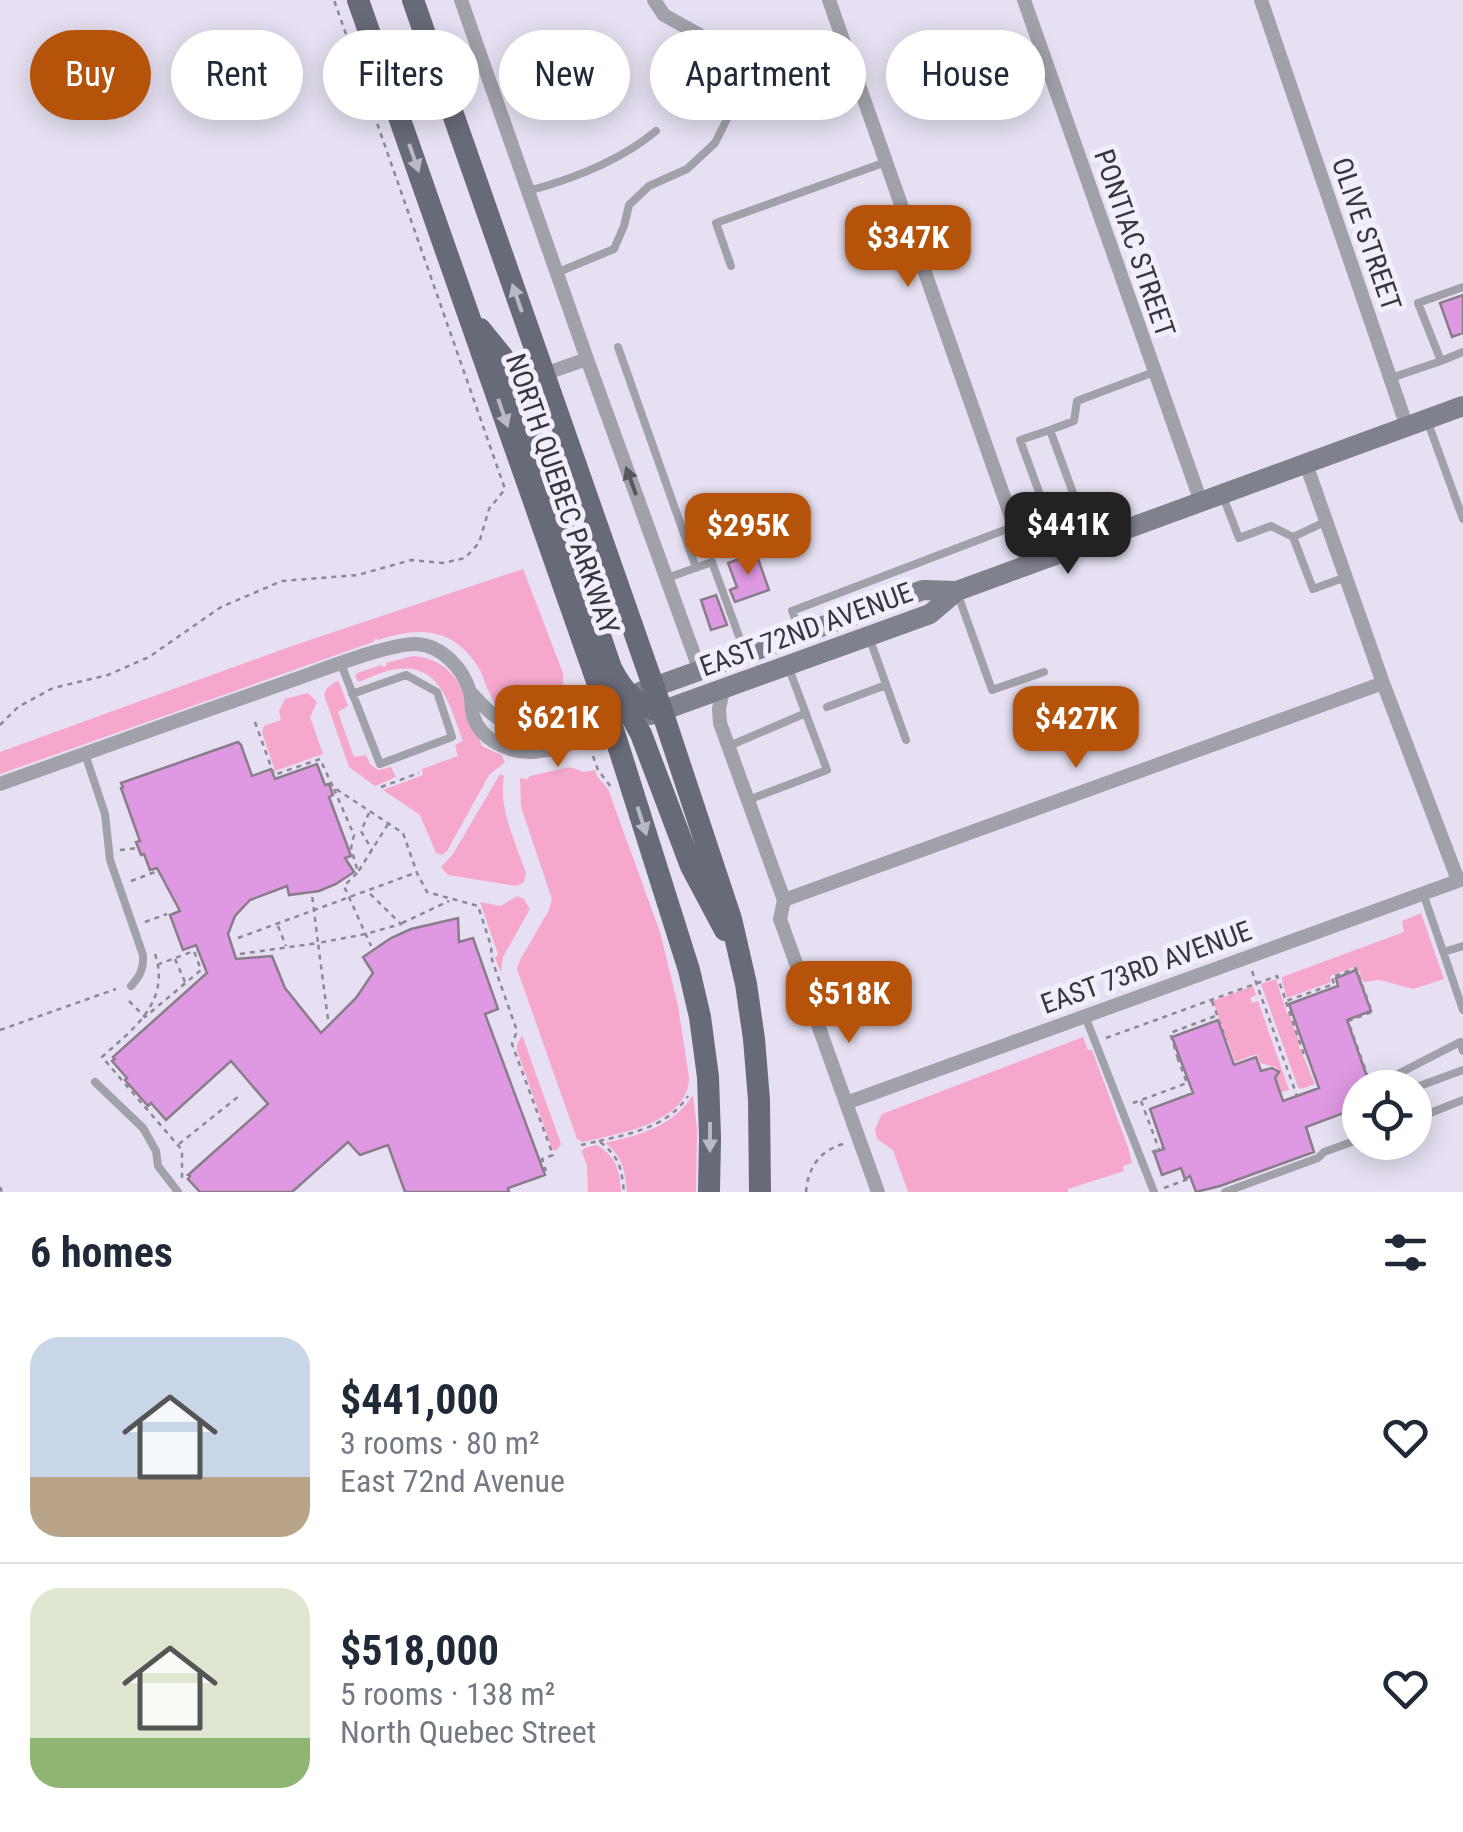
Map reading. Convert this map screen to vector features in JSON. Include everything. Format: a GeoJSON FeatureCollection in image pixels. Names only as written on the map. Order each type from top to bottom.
{"type":"FeatureCollection","features":[{"type":"Feature","properties":{"kind":"main road","name":"NORTH QUEBEC PARKWAY"},"geometry":{"type":"LineString","coordinates":[[358,0],[605,704],[623,724],[700,1017],[710,1113],[709,1192]]}},
{"type":"Feature","properties":{"kind":"main road","name":"NORTH QUEBEC PARKWAY"},"geometry":{"type":"LineString","coordinates":[[413,0],[722,888],[739,949],[754,1039],[760,1192]]}},
{"type":"Feature","properties":{"kind":"main road"},"geometry":{"type":"LineString","coordinates":[[471,320],[494,345],[510,375],[611,668],[624,690],[641,706],[662,711]]}},
{"type":"Feature","properties":{"kind":"main road","name":"EAST 72ND AVENUE"},"geometry":{"type":"LineString","coordinates":[[605,704],[923,590],[956,590],[1463,406]]}},
{"type":"Feature","properties":{"kind":"main road","name":"EAST 72ND AVENUE"},"geometry":{"type":"LineString","coordinates":[[623,724],[930,614],[956,590]]}},
{"type":"Feature","properties":{"kind":"main road"},"geometry":{"type":"LineString","coordinates":[[623,724],[647,748],[691,866],[739,949]]}},
{"type":"Feature","properties":{"kind":"street"},"geometry":{"type":"LineString","coordinates":[[461,0],[700,671]]}},
{"type":"Feature","properties":{"kind":"street"},"geometry":{"type":"LineString","coordinates":[[654,0],[664,14],[692,30]]}},
{"type":"Feature","properties":{"kind":"street"},"geometry":{"type":"LineString","coordinates":[[829,0],[839,30]]}},
{"type":"Feature","properties":{"kind":"street","name":"PONTIAC STREET"},"geometry":{"type":"LineString","coordinates":[[1024,0],[1201,502]]}},
{"type":"Feature","properties":{"kind":"street","name":"OLIVE STREET"},"geometry":{"type":"LineString","coordinates":[[1261,0],[1390,378],[1417,423]]}},
{"type":"Feature","properties":{"kind":"street"},"geometry":{"type":"LineString","coordinates":[[866,106],[1028,564]]}},
{"type":"Feature","properties":{"kind":"street"},"geometry":{"type":"LineString","coordinates":[[544,374],[587,359]]}},
{"type":"Feature","properties":{"kind":"street"},"geometry":{"type":"LineString","coordinates":[[1306,464],[1383,682],[1460,879]]}},
{"type":"Feature","properties":{"kind":"street","name":"EAST 72ND AVENUE"},"geometry":{"type":"LineString","coordinates":[[0,784],[403,645],[426,646],[450,658],[470,692],[480,730],[490,740],[514,750],[550,749],[623,724]]}},
{"type":"Feature","properties":{"kind":"street"},"geometry":{"type":"LineString","coordinates":[[784,900],[1383,682]]}},
{"type":"Feature","properties":{"kind":"street"},"geometry":{"type":"LineString","coordinates":[[723,690],[719,717],[784,900],[780,919],[878,1192]]}},
{"type":"Feature","properties":{"kind":"street","name":"EAST 72ND AVENUE"},"geometry":{"type":"LineString","coordinates":[[470,692],[493,715],[527,726],[544,725],[605,704]]}},
{"type":"Feature","properties":{"kind":"street","name":"EAST 73RD AVENUE"},"geometry":{"type":"LineString","coordinates":[[846,1102],[1460,879]]}},
{"type":"Feature","properties":{"kind":"lane"},"geometry":{"type":"LineString","coordinates":[[556,273],[614,249],[629,205],[650,186],[687,170],[716,143],[727,120]]}},
{"type":"Feature","properties":{"kind":"lane"},"geometry":{"type":"LineString","coordinates":[[528,192],[602,165],[656,130]]}},
{"type":"Feature","properties":{"kind":"lane"},"geometry":{"type":"LineString","coordinates":[[732,266],[716,223],[886,162]]}},
{"type":"Feature","properties":{"kind":"lane"},"geometry":{"type":"LineString","coordinates":[[1441,361],[1418,303],[1463,287]]}},
{"type":"Feature","properties":{"kind":"lane"},"geometry":{"type":"LineString","coordinates":[[618,347],[696,568]]}},
{"type":"Feature","properties":{"kind":"lane"},"geometry":{"type":"LineString","coordinates":[[1390,378],[1463,352]]}},
{"type":"Feature","properties":{"kind":"lane"},"geometry":{"type":"LineString","coordinates":[[1076,501],[1046,512],[1020,440],[1074,421],[1077,401],[1154,372]]}},
{"type":"Feature","properties":{"kind":"lane"},"geometry":{"type":"LineString","coordinates":[[1417,423],[1463,519]]}},
{"type":"Feature","properties":{"kind":"lane"},"geometry":{"type":"LineString","coordinates":[[1050,430],[1091,542]]}},
{"type":"Feature","properties":{"kind":"lane"},"geometry":{"type":"LineString","coordinates":[[1222,494],[1239,538],[1271,526],[1293,537],[1313,589],[1346,577]]}},
{"type":"Feature","properties":{"kind":"lane"},"geometry":{"type":"LineString","coordinates":[[1293,537],[1326,522]]}},
{"type":"Feature","properties":{"kind":"lane"},"geometry":{"type":"LineString","coordinates":[[802,634],[792,611],[1015,526]]}},
{"type":"Feature","properties":{"kind":"lane"},"geometry":{"type":"LineString","coordinates":[[667,578],[712,562],[745,655]]}},
{"type":"Feature","properties":{"kind":"lane"},"geometry":{"type":"LineString","coordinates":[[956,590],[992,690],[1044,672]]}},
{"type":"Feature","properties":{"kind":"lane"},"geometry":{"type":"LineString","coordinates":[[869,637],[906,740]]}},
{"type":"Feature","properties":{"kind":"lane"},"geometry":{"type":"LineString","coordinates":[[341,664],[352,694],[380,764],[452,738],[436,692],[406,675],[352,694]]}},
{"type":"Feature","properties":{"kind":"lane"},"geometry":{"type":"LineString","coordinates":[[748,800],[826,770],[788,666]]}},
{"type":"Feature","properties":{"kind":"lane"},"geometry":{"type":"LineString","coordinates":[[827,707],[886,685]]}},
{"type":"Feature","properties":{"kind":"lane"},"geometry":{"type":"LineString","coordinates":[[728,746],[806,713]]}},
{"type":"Feature","properties":{"kind":"lane"},"geometry":{"type":"LineString","coordinates":[[84,754],[105,814],[110,860],[143,954],[141,975],[131,986]]}},
{"type":"Feature","properties":{"kind":"lane"},"geometry":{"type":"LineString","coordinates":[[1423,894],[1463,1010]]}},
{"type":"Feature","properties":{"kind":"lane"},"geometry":{"type":"LineString","coordinates":[[1444,952],[1463,946]]}},
{"type":"Feature","properties":{"kind":"lane"},"geometry":{"type":"LineString","coordinates":[[1086,1016],[1158,1190]]}},
{"type":"Feature","properties":{"kind":"lane"},"geometry":{"type":"LineString","coordinates":[[1407,1070],[1462,1044]]}},
{"type":"Feature","properties":{"kind":"lane"},"geometry":{"type":"LineString","coordinates":[[1432,1081],[1463,1070]]}},
{"type":"Feature","properties":{"kind":"lane"},"geometry":{"type":"LineString","coordinates":[[95,1082],[143,1128],[156,1151],[158,1166],[181,1188]]}},
{"type":"Feature","properties":{"kind":"lane"},"geometry":{"type":"LineString","coordinates":[[1432,1112],[1463,1100]]}},
{"type":"Feature","properties":{"kind":"lane"},"geometry":{"type":"LineString","coordinates":[[1225,1192],[1342,1146]]}},
{"type":"Feature","properties":{"kind":"path"},"geometry":{"type":"LineString","coordinates":[[0,725],[18,706],[53,688],[108,675],[149,657],[221,607],[282,581],[358,576],[411,560],[444,563],[465,558],[479,543],[490,508],[505,489],[334,0]]}},
{"type":"Feature","properties":{"kind":"path"},"geometry":{"type":"LineString","coordinates":[[255,722],[274,775],[320,759],[354,835],[351,848],[358,872]]}},
{"type":"Feature","properties":{"kind":"path"},"geometry":{"type":"LineString","coordinates":[[593,756],[611,787]]}},
{"type":"Feature","properties":{"kind":"path"},"geometry":{"type":"LineString","coordinates":[[381,787],[419,774]]}},
{"type":"Feature","properties":{"kind":"path"},"geometry":{"type":"LineString","coordinates":[[333,787],[403,833],[427,892],[478,906],[517,1031],[512,1044],[552,1155]]}},
{"type":"Feature","properties":{"kind":"path"},"geometry":{"type":"LineString","coordinates":[[354,835],[361,832],[370,812]]}},
{"type":"Feature","properties":{"kind":"path"},"geometry":{"type":"LineString","coordinates":[[371,946],[344,886],[358,872],[388,824]]}},
{"type":"Feature","properties":{"kind":"path"},"geometry":{"type":"LineString","coordinates":[[361,832],[372,850]]}},
{"type":"Feature","properties":{"kind":"path"},"geometry":{"type":"LineString","coordinates":[[119,839],[122,860]]}},
{"type":"Feature","properties":{"kind":"path"},"geometry":{"type":"LineString","coordinates":[[118,850],[138,848]]}},
{"type":"Feature","properties":{"kind":"path"},"geometry":{"type":"LineString","coordinates":[[126,870],[130,882],[156,872]]}},
{"type":"Feature","properties":{"kind":"path"},"geometry":{"type":"LineString","coordinates":[[238,938],[417,873]]}},
{"type":"Feature","properties":{"kind":"path"},"geometry":{"type":"LineString","coordinates":[[367,892],[401,924]]}},
{"type":"Feature","properties":{"kind":"path"},"geometry":{"type":"LineString","coordinates":[[312,895],[328,1019]]}},
{"type":"Feature","properties":{"kind":"path"},"geometry":{"type":"LineString","coordinates":[[240,954],[366,934],[418,918],[450,900]]}},
{"type":"Feature","properties":{"kind":"path"},"geometry":{"type":"LineString","coordinates":[[142,915],[144,922],[167,914]]}},
{"type":"Feature","properties":{"kind":"path"},"geometry":{"type":"LineString","coordinates":[[277,924],[287,948]]}},
{"type":"Feature","properties":{"kind":"path"},"geometry":{"type":"LineString","coordinates":[[145,1017],[157,991],[154,950]]}},
{"type":"Feature","properties":{"kind":"path"},"geometry":{"type":"LineString","coordinates":[[158,965],[194,951],[201,970],[102,1058],[182,1150],[181,1188]]}},
{"type":"Feature","properties":{"kind":"path"},"geometry":{"type":"LineString","coordinates":[[175,958],[186,984]]}},
{"type":"Feature","properties":{"kind":"path"},"geometry":{"type":"LineString","coordinates":[[1286,1001],[1334,984],[1332,977],[1356,968],[1372,1012],[1348,1020],[1365,1070]]}},
{"type":"Feature","properties":{"kind":"path"},"geometry":{"type":"LineString","coordinates":[[1096,1042],[1277,976],[1306,1054]]}},
{"type":"Feature","properties":{"kind":"path"},"geometry":{"type":"LineString","coordinates":[[1257,984],[1297,1096]]}},
{"type":"Feature","properties":{"kind":"path"},"geometry":{"type":"LineString","coordinates":[[0,1030],[116,989]]}},
{"type":"Feature","properties":{"kind":"path"},"geometry":{"type":"LineString","coordinates":[[1212,1000],[1226,1040]]}},
{"type":"Feature","properties":{"kind":"path"},"geometry":{"type":"LineString","coordinates":[[129,1001],[145,1017]]}},
{"type":"Feature","properties":{"kind":"path"},"geometry":{"type":"LineString","coordinates":[[1132,1103],[1187,1083],[1170,1033],[1218,1016]]}},
{"type":"Feature","properties":{"kind":"path"},"geometry":{"type":"LineString","coordinates":[[581,1145],[654,1126],[685,1101],[693,1087]]}},
{"type":"Feature","properties":{"kind":"path"},"geometry":{"type":"LineString","coordinates":[[178,1145],[239,1096]]}},
{"type":"Feature","properties":{"kind":"path"},"geometry":{"type":"LineString","coordinates":[[1141,1100],[1160,1148],[1146,1150],[1151,1158]]}},
{"type":"Feature","properties":{"kind":"path"},"geometry":{"type":"LineString","coordinates":[[599,1141],[619,1162],[624,1192]]}},
{"type":"Feature","properties":{"kind":"path"},"geometry":{"type":"LineString","coordinates":[[806,1192],[816,1161],[842,1144]]}},
{"type":"Feature","properties":{"kind":"path"},"geometry":{"type":"LineString","coordinates":[[546,1172],[542,1159],[562,1152]]}},
{"type":"Feature","properties":{"kind":"path"},"geometry":{"type":"LineString","coordinates":[[1158,1190],[1191,1178]]}},
{"type":"Feature","properties":{"kind":"path"},"geometry":{"type":"LineString","coordinates":[[1170,1186],[1175,1192]]}},
{"type":"Feature","properties":{"kind":"shaded area"},"geometry":{"type":"Polygon","coordinates":[[[523,569],[571,704],[557,712],[528,719],[503,712],[477,665],[456,643],[432,633],[406,633],[376,638],[0,774],[0,752],[292,646],[523,569]]]}},
{"type":"Feature","properties":{"kind":"shaded area"},"geometry":{"type":"Polygon","coordinates":[[[413,656],[430,659],[453,676],[467,701],[482,746],[501,755],[505,762],[489,775],[442,855],[436,853],[420,815],[383,790],[423,775],[422,769],[458,756],[455,745],[463,741],[448,703],[434,681],[413,669],[388,671],[359,682],[355,677],[357,673],[413,656]]]}},
{"type":"Feature","properties":{"kind":"shaded area"},"geometry":{"type":"Polygon","coordinates":[[[336,681],[348,706],[338,712],[354,757],[366,755],[378,770],[391,767],[396,777],[375,786],[349,767],[324,695],[336,681]]]}},
{"type":"Feature","properties":{"kind":"shaded area"},"geometry":{"type":"Polygon","coordinates":[[[308,693],[317,702],[310,717],[323,754],[275,771],[262,732],[264,726],[281,720],[279,711],[285,699],[308,693]]]}},
{"type":"Feature","properties":{"kind":"shaded area"},"geometry":{"type":"Polygon","coordinates":[[[570,767],[584,772],[595,770],[608,789],[660,932],[678,1006],[689,1077],[686,1093],[664,1116],[631,1130],[583,1142],[577,1139],[517,969],[552,899],[521,807],[520,778],[570,767]]]}},
{"type":"Feature","properties":{"kind":"shaded area"},"geometry":{"type":"Polygon","coordinates":[[[500,774],[504,776],[506,813],[526,873],[524,882],[517,886],[448,875],[441,867],[453,854],[500,774]]]}},
{"type":"Feature","properties":{"kind":"shaded area"},"geometry":{"type":"Polygon","coordinates":[[[517,896],[530,909],[503,957],[501,972],[480,902],[501,906],[517,896]]]}},
{"type":"Feature","properties":{"kind":"shaded area"},"geometry":{"type":"Polygon","coordinates":[[[1421,913],[1444,979],[1413,989],[1380,980],[1363,982],[1357,966],[1330,976],[1331,982],[1287,998],[1282,977],[1404,932],[1402,921],[1421,913]]]}},
{"type":"Feature","properties":{"kind":"shaded area"},"geometry":{"type":"Polygon","coordinates":[[[1276,979],[1315,1084],[1301,1089],[1261,984],[1276,979]]]}},
{"type":"Feature","properties":{"kind":"shaded area"},"geometry":{"type":"Polygon","coordinates":[[[1253,986],[1256,995],[1250,998],[1252,1003],[1258,1001],[1289,1090],[1281,1092],[1276,1067],[1260,1063],[1257,1054],[1235,1062],[1213,1001],[1253,986]]]}},
{"type":"Feature","properties":{"kind":"shaded area"},"geometry":{"type":"Polygon","coordinates":[[[522,1035],[561,1144],[556,1151],[552,1149],[517,1050],[522,1035]]]}},
{"type":"Feature","properties":{"kind":"shaded area"},"geometry":{"type":"Polygon","coordinates":[[[1083,1037],[1088,1050],[1092,1050],[1128,1147],[1132,1163],[1123,1166],[1124,1171],[1068,1192],[908,1192],[893,1150],[877,1139],[875,1129],[882,1114],[1083,1037]]]}},
{"type":"Feature","properties":{"kind":"shaded area"},"geometry":{"type":"Polygon","coordinates":[[[693,1095],[696,1192],[627,1192],[622,1164],[605,1143],[643,1133],[665,1122],[693,1095]]]}},
{"type":"Feature","properties":{"kind":"shaded area"},"geometry":{"type":"Polygon","coordinates":[[[597,1145],[616,1165],[621,1192],[588,1192],[582,1152],[597,1145]]]}},
{"type":"Feature","properties":{"kind":"building"},"geometry":{"type":"Polygon","coordinates":[[[1463,295],[1463,333],[1452,337],[1440,303],[1463,295]]]}},
{"type":"Feature","properties":{"kind":"building"},"geometry":{"type":"Polygon","coordinates":[[[756,553],[769,590],[735,602],[730,590],[737,587],[728,563],[756,553]]]}},
{"type":"Feature","properties":{"kind":"building"},"geometry":{"type":"Polygon","coordinates":[[[716,595],[727,625],[711,630],[701,600],[716,595]]]}},
{"type":"Feature","properties":{"kind":"building"},"geometry":{"type":"Polygon","coordinates":[[[238,742],[252,776],[271,769],[275,779],[317,764],[333,795],[329,797],[351,856],[345,858],[354,872],[319,891],[289,895],[287,886],[250,900],[235,916],[228,934],[236,959],[272,956],[285,988],[321,1033],[356,998],[373,973],[363,957],[411,929],[458,918],[459,942],[473,938],[498,1009],[485,1014],[545,1175],[508,1188],[509,1192],[405,1192],[388,1145],[360,1155],[348,1142],[292,1192],[200,1192],[188,1179],[268,1104],[231,1061],[166,1120],[151,1103],[148,1106],[112,1061],[207,973],[196,945],[183,950],[170,915],[180,911],[157,868],[150,870],[144,854],[141,855],[121,783],[238,742]]]}},
{"type":"Feature","properties":{"kind":"building"},"geometry":{"type":"Polygon","coordinates":[[[1356,970],[1371,1011],[1347,1020],[1365,1070],[1342,1070],[1342,1114],[1306,1127],[1314,1152],[1196,1192],[1190,1176],[1185,1179],[1181,1168],[1162,1175],[1154,1152],[1164,1149],[1150,1109],[1193,1093],[1172,1037],[1218,1020],[1234,1065],[1256,1057],[1261,1071],[1272,1068],[1279,1072],[1275,1078],[1283,1101],[1319,1088],[1289,1004],[1338,986],[1336,978],[1356,970]]]}}]}
